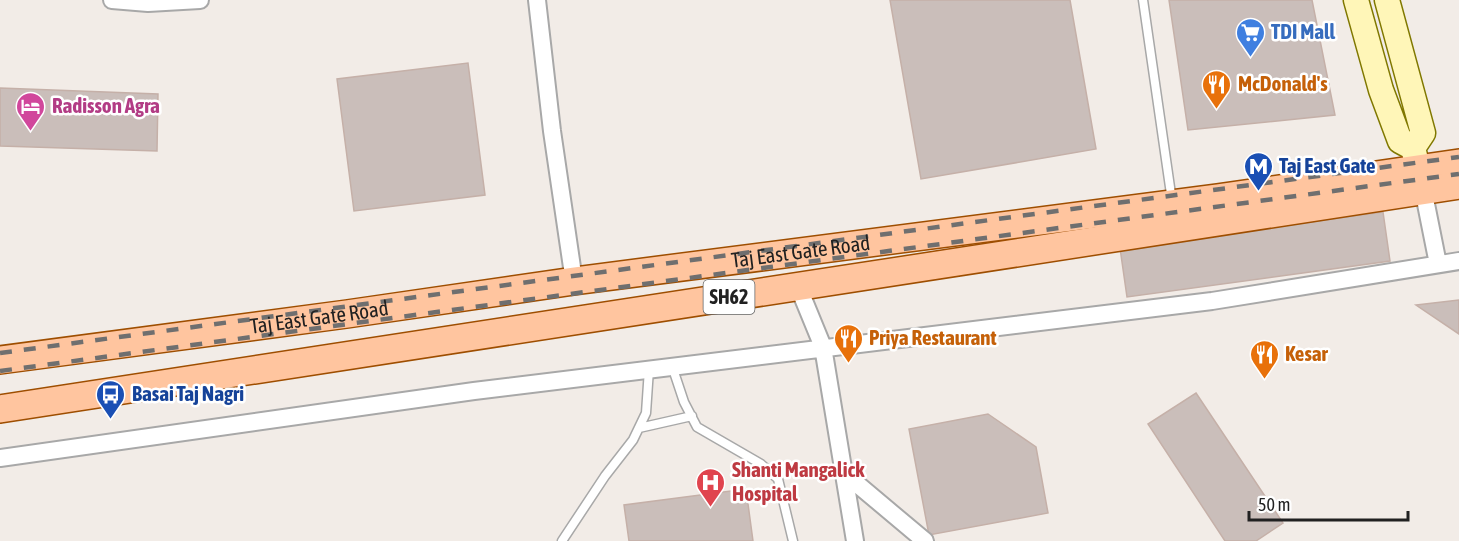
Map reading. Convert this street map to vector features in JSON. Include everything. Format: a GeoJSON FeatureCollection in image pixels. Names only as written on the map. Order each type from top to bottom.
{"type":"FeatureCollection","features":[{"type":"Feature","properties":{"kind":"main road"},"geometry":{"type":"LineString","coordinates":[[1356,0],[1381,90],[1401,141],[1418,169]]}},
{"type":"Feature","properties":{"kind":"main road"},"geometry":{"type":"LineString","coordinates":[[1387,0],[1422,133],[1418,169]]}},
{"type":"Feature","properties":{"kind":"main road","name":"Taj East Gate Road"},"geometry":{"type":"LineString","coordinates":[[0,360],[347,314],[574,280],[1173,204],[1459,163]]}},
{"type":"Feature","properties":{"kind":"main road","name":"SH62"},"geometry":{"type":"LineString","coordinates":[[0,409],[798,286],[1418,169],[1459,185]]}},
{"type":"Feature","properties":{"kind":"street"},"geometry":{"type":"LineString","coordinates":[[112,0],[148,3],[200,0]]}},
{"type":"Feature","properties":{"kind":"street"},"geometry":{"type":"LineString","coordinates":[[537,0],[552,131],[574,280]]}},
{"type":"Feature","properties":{"kind":"street"},"geometry":{"type":"LineString","coordinates":[[1418,169],[1438,264]]}},
{"type":"Feature","properties":{"kind":"street"},"geometry":{"type":"LineString","coordinates":[[0,458],[672,366],[1212,301],[1459,261]]}},
{"type":"Feature","properties":{"kind":"street"},"geometry":{"type":"LineString","coordinates":[[798,286],[823,347],[855,541]]}},
{"type":"Feature","properties":{"kind":"street"},"geometry":{"type":"LineString","coordinates":[[844,473],[925,541]]}},
{"type":"Feature","properties":{"kind":"lane"},"geometry":{"type":"LineString","coordinates":[[1143,0],[1173,204]]}},
{"type":"Feature","properties":{"kind":"lane"},"geometry":{"type":"LineString","coordinates":[[672,366],[697,427],[761,464],[778,479],[793,541]]}},
{"type":"Feature","properties":{"kind":"lane"},"geometry":{"type":"LineString","coordinates":[[562,541],[639,428],[646,413],[649,369]]}},
{"type":"Feature","properties":{"kind":"lane"},"geometry":{"type":"LineString","coordinates":[[639,428],[692,416]]}},
{"type":"Feature","properties":{"kind":"building"},"geometry":{"type":"Polygon","coordinates":[[[890,0],[1070,0],[1096,149],[921,179],[890,0]]]}},
{"type":"Feature","properties":{"kind":"building","name":"TDI Mall"},"geometry":{"type":"Polygon","coordinates":[[[1169,0],[1312,0],[1335,115],[1188,130],[1169,0]]]}},
{"type":"Feature","properties":{"kind":"building"},"geometry":{"type":"Polygon","coordinates":[[[468,63],[485,195],[354,211],[337,79],[468,63]]]}},
{"type":"Feature","properties":{"kind":"building"},"geometry":{"type":"Polygon","coordinates":[[[0,88],[158,94],[157,151],[0,146],[0,88]]]}},
{"type":"Feature","properties":{"kind":"building"},"geometry":{"type":"Polygon","coordinates":[[[1383,212],[1390,261],[1127,297],[1120,248],[1383,212]]]}},
{"type":"Feature","properties":{"kind":"building"},"geometry":{"type":"Polygon","coordinates":[[[1459,300],[1459,334],[1416,305],[1459,300]]]}},
{"type":"Feature","properties":{"kind":"building"},"geometry":{"type":"Polygon","coordinates":[[[1196,393],[1283,523],[1256,541],[1225,541],[1148,424],[1196,393]]]}},
{"type":"Feature","properties":{"kind":"building"},"geometry":{"type":"Polygon","coordinates":[[[988,414],[1036,447],[1048,513],[929,535],[909,429],[988,414]]]}},
{"type":"Feature","properties":{"kind":"building"},"geometry":{"type":"Polygon","coordinates":[[[746,489],[753,541],[629,541],[624,505],[746,489]]]}},
{"type":"Feature","properties":{"kind":"railway"},"geometry":{"type":"LineString","coordinates":[[0,353],[1459,157]]}},
{"type":"Feature","properties":{"kind":"railway"},"geometry":{"type":"LineString","coordinates":[[0,371],[1459,174]]}},
{"type":"Feature","properties":{"kind":"place","name":"TDI Mall"},"geometry":{"type":"Point","coordinates":[1250,58]}},
{"type":"Feature","properties":{"kind":"place","name":"McDonald's"},"geometry":{"type":"Point","coordinates":[1217,110]}},
{"type":"Feature","properties":{"kind":"place","name":"Radisson Agra"},"geometry":{"type":"Point","coordinates":[31,132]}},
{"type":"Feature","properties":{"kind":"place","name":"Taj East Gate"},"geometry":{"type":"Point","coordinates":[1258,192]}},
{"type":"Feature","properties":{"kind":"place","name":"Priya Restaurant"},"geometry":{"type":"Point","coordinates":[848,364]}},
{"type":"Feature","properties":{"kind":"place","name":"Kesar"},"geometry":{"type":"Point","coordinates":[1264,380]}},
{"type":"Feature","properties":{"kind":"place","name":"Basai Taj Nagri"},"geometry":{"type":"Point","coordinates":[111,420]}},
{"type":"Feature","properties":{"kind":"place","name":"Shanti Mangalick Hospital"},"geometry":{"type":"Point","coordinates":[711,508]}}]}
